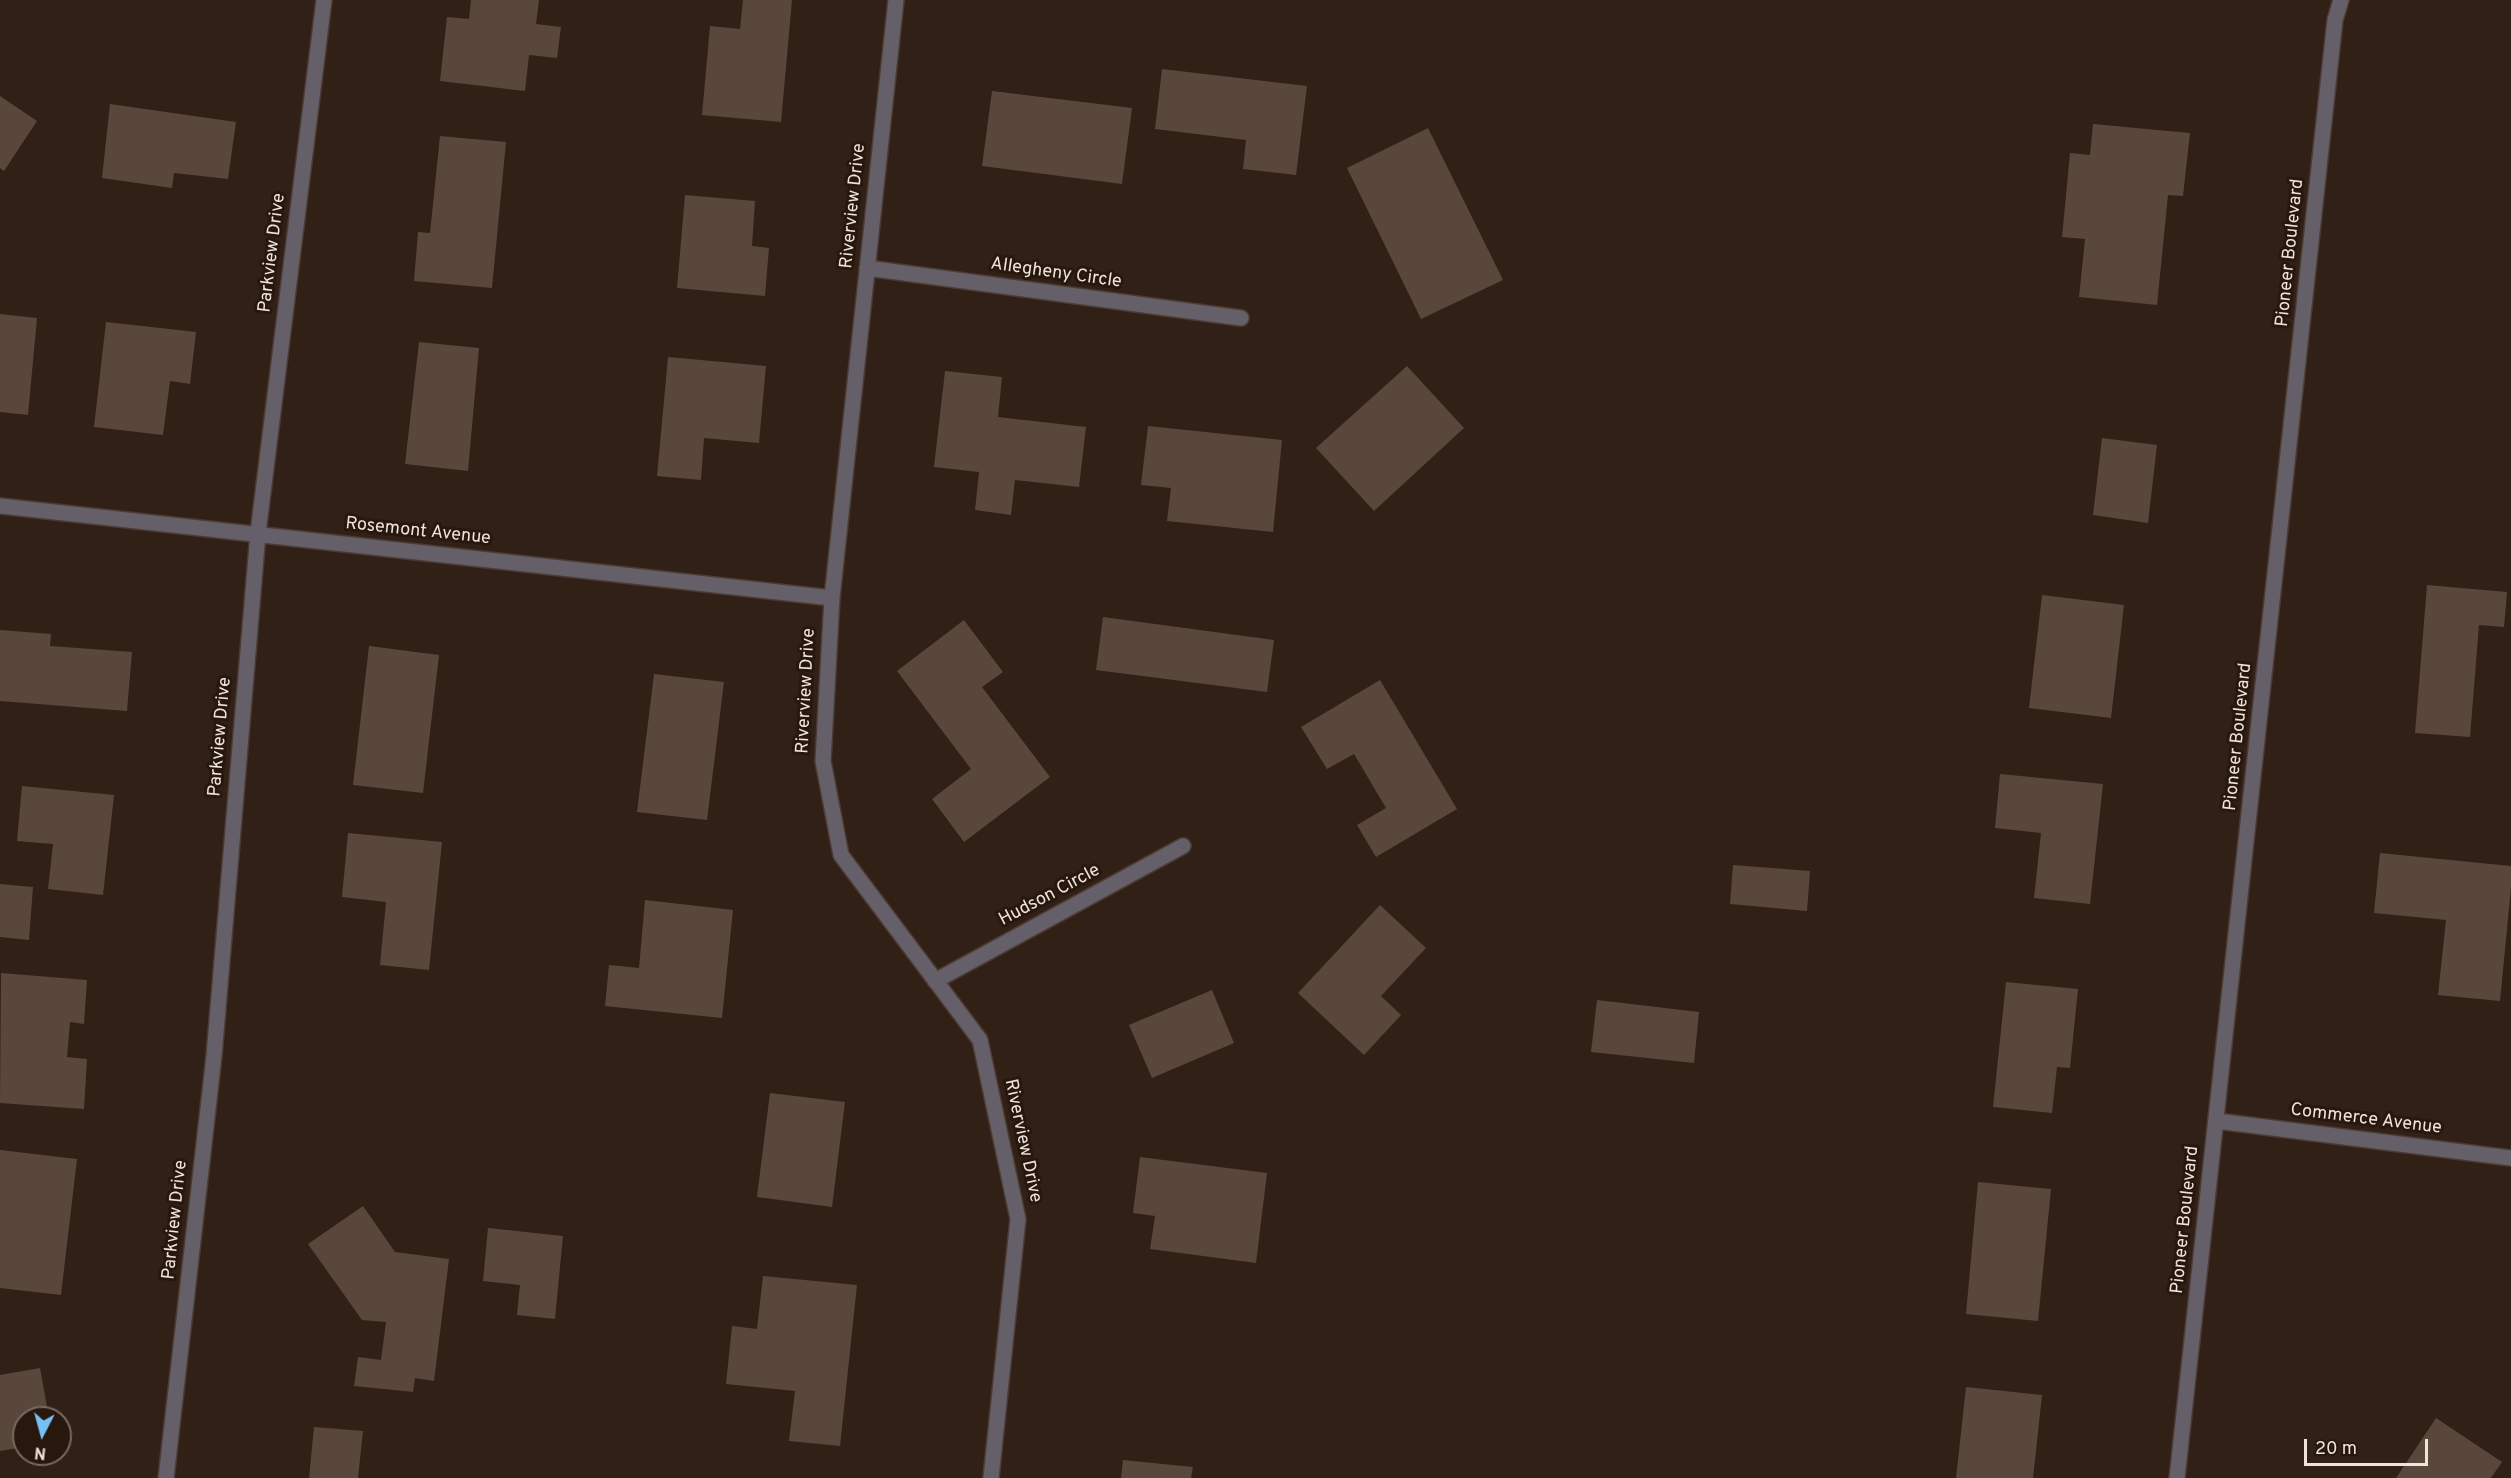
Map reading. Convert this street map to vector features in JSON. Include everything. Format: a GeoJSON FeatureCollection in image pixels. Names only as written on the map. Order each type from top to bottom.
{"type":"FeatureCollection","features":[{"type":"Feature","properties":{"kind":"street","name":"Parkview Drive"},"geometry":{"type":"LineString","coordinates":[[166,1478],[214,1056],[258,533],[324,0]]}},
{"type":"Feature","properties":{"kind":"street","name":"Riverview Drive"},"geometry":{"type":"LineString","coordinates":[[896,0],[832,598],[823,761],[841,855],[980,1040],[1018,1219],[991,1478]]}},
{"type":"Feature","properties":{"kind":"street","name":"Pioneer Boulevard"},"geometry":{"type":"LineString","coordinates":[[2177,1478],[2335,20],[2341,0]]}},
{"type":"Feature","properties":{"kind":"street","name":"Allegheny Circle"},"geometry":{"type":"LineString","coordinates":[[867,268],[1241,318]]}},
{"type":"Feature","properties":{"kind":"street","name":"Rosemont Avenue"},"geometry":{"type":"LineString","coordinates":[[0,506],[832,598]]}},
{"type":"Feature","properties":{"kind":"street","name":"Hudson Circle"},"geometry":{"type":"LineString","coordinates":[[935,981],[1183,846]]}},
{"type":"Feature","properties":{"kind":"street","name":"Commerce Avenue"},"geometry":{"type":"LineString","coordinates":[[2217,1121],[2511,1158]]}},
{"type":"Feature","properties":{"kind":"building"},"geometry":{"type":"Polygon","coordinates":[[[471,0],[539,0],[536,24],[561,27],[557,58],[529,55],[525,91],[440,81],[447,17],[469,19],[471,0]]]}},
{"type":"Feature","properties":{"kind":"building"},"geometry":{"type":"Polygon","coordinates":[[[743,0],[792,0],[781,122],[702,115],[710,26],[740,29],[743,0]]]}},
{"type":"Feature","properties":{"kind":"building"},"geometry":{"type":"Polygon","coordinates":[[[1162,69],[1307,86],[1296,175],[1243,169],[1246,140],[1155,129],[1162,69]]]}},
{"type":"Feature","properties":{"kind":"building"},"geometry":{"type":"Polygon","coordinates":[[[992,91],[1132,108],[1122,184],[982,166],[992,91]]]}},
{"type":"Feature","properties":{"kind":"building"},"geometry":{"type":"Polygon","coordinates":[[[0,96],[37,121],[4,171],[0,168],[0,96]]]}},
{"type":"Feature","properties":{"kind":"building"},"geometry":{"type":"Polygon","coordinates":[[[110,104],[236,122],[228,179],[174,173],[172,188],[102,178],[110,104]]]}},
{"type":"Feature","properties":{"kind":"building"},"geometry":{"type":"Polygon","coordinates":[[[2093,124],[2190,133],[2183,196],[2168,195],[2157,305],[2079,297],[2085,239],[2062,237],[2070,153],[2090,155],[2093,124]]]}},
{"type":"Feature","properties":{"kind":"building"},"geometry":{"type":"Polygon","coordinates":[[[1428,128],[1503,280],[1421,319],[1347,168],[1428,128]]]}},
{"type":"Feature","properties":{"kind":"building"},"geometry":{"type":"Polygon","coordinates":[[[440,136],[506,142],[492,288],[414,281],[418,232],[430,233],[440,136]]]}},
{"type":"Feature","properties":{"kind":"building"},"geometry":{"type":"Polygon","coordinates":[[[685,195],[755,201],[752,246],[769,248],[765,296],[677,288],[685,195]]]}},
{"type":"Feature","properties":{"kind":"building"},"geometry":{"type":"Polygon","coordinates":[[[0,314],[37,318],[28,415],[0,412],[0,314]]]}},
{"type":"Feature","properties":{"kind":"building"},"geometry":{"type":"Polygon","coordinates":[[[106,322],[196,332],[190,384],[170,381],[163,435],[94,427],[106,322]]]}},
{"type":"Feature","properties":{"kind":"building"},"geometry":{"type":"Polygon","coordinates":[[[419,342],[479,348],[468,471],[405,464],[419,342]]]}},
{"type":"Feature","properties":{"kind":"building"},"geometry":{"type":"Polygon","coordinates":[[[668,357],[766,366],[759,443],[704,438],[701,480],[657,476],[668,357]]]}},
{"type":"Feature","properties":{"kind":"building"},"geometry":{"type":"Polygon","coordinates":[[[1407,366],[1464,428],[1374,511],[1316,448],[1407,366]]]}},
{"type":"Feature","properties":{"kind":"building"},"geometry":{"type":"Polygon","coordinates":[[[945,371],[1002,377],[998,417],[1086,427],[1079,487],[1015,480],[1011,515],[975,510],[979,472],[934,467],[945,371]]]}},
{"type":"Feature","properties":{"kind":"building"},"geometry":{"type":"Polygon","coordinates":[[[1148,426],[1282,440],[1273,532],[1167,521],[1171,488],[1141,485],[1148,426]]]}},
{"type":"Feature","properties":{"kind":"building"},"geometry":{"type":"Polygon","coordinates":[[[2102,438],[2157,445],[2148,523],[2093,515],[2102,438]]]}},
{"type":"Feature","properties":{"kind":"building"},"geometry":{"type":"Polygon","coordinates":[[[2427,585],[2507,592],[2504,627],[2479,625],[2470,737],[2415,733],[2427,585]]]}},
{"type":"Feature","properties":{"kind":"building"},"geometry":{"type":"Polygon","coordinates":[[[2042,595],[2124,605],[2111,718],[2029,708],[2042,595]]]}},
{"type":"Feature","properties":{"kind":"building"},"geometry":{"type":"Polygon","coordinates":[[[1103,617],[1274,640],[1267,692],[1096,670],[1103,617]]]}},
{"type":"Feature","properties":{"kind":"building"},"geometry":{"type":"Polygon","coordinates":[[[964,620],[1003,672],[982,687],[1050,777],[964,842],[932,799],[971,769],[897,671],[964,620]]]}},
{"type":"Feature","properties":{"kind":"building"},"geometry":{"type":"Polygon","coordinates":[[[0,630],[51,634],[50,646],[132,652],[127,711],[0,701],[0,630]]]}},
{"type":"Feature","properties":{"kind":"building"},"geometry":{"type":"Polygon","coordinates":[[[369,646],[439,655],[423,793],[353,785],[369,646]]]}},
{"type":"Feature","properties":{"kind":"building"},"geometry":{"type":"Polygon","coordinates":[[[654,674],[724,682],[707,820],[637,812],[654,674]]]}},
{"type":"Feature","properties":{"kind":"building"},"geometry":{"type":"Polygon","coordinates":[[[1380,680],[1457,809],[1376,857],[1357,825],[1386,808],[1354,754],[1327,769],[1301,727],[1380,680]]]}},
{"type":"Feature","properties":{"kind":"building"},"geometry":{"type":"Polygon","coordinates":[[[2000,774],[2103,784],[2090,904],[2034,898],[2041,833],[1995,828],[2000,774]]]}},
{"type":"Feature","properties":{"kind":"building"},"geometry":{"type":"Polygon","coordinates":[[[22,786],[114,795],[103,895],[48,889],[53,844],[17,841],[22,786]]]}},
{"type":"Feature","properties":{"kind":"building"},"geometry":{"type":"Polygon","coordinates":[[[348,833],[442,842],[429,970],[380,965],[386,902],[342,897],[348,833]]]}},
{"type":"Feature","properties":{"kind":"building"},"geometry":{"type":"Polygon","coordinates":[[[2380,853],[2511,866],[2500,1001],[2438,995],[2446,920],[2374,913],[2380,853]]]}},
{"type":"Feature","properties":{"kind":"building"},"geometry":{"type":"Polygon","coordinates":[[[1733,865],[1810,871],[1807,911],[1730,904],[1733,865]]]}},
{"type":"Feature","properties":{"kind":"building"},"geometry":{"type":"Polygon","coordinates":[[[0,884],[33,887],[29,940],[0,937],[0,884]]]}},
{"type":"Feature","properties":{"kind":"building"},"geometry":{"type":"Polygon","coordinates":[[[645,900],[733,910],[722,1018],[605,1006],[609,965],[639,968],[645,900]]]}},
{"type":"Feature","properties":{"kind":"building"},"geometry":{"type":"Polygon","coordinates":[[[1380,905],[1426,948],[1381,996],[1401,1015],[1364,1055],[1298,993],[1380,905]]]}},
{"type":"Feature","properties":{"kind":"building"},"geometry":{"type":"Polygon","coordinates":[[[1,973],[87,980],[84,1024],[70,1022],[67,1057],[87,1059],[84,1109],[0,1103],[1,973]]]}},
{"type":"Feature","properties":{"kind":"building"},"geometry":{"type":"Polygon","coordinates":[[[2006,982],[2078,989],[2070,1068],[2057,1067],[2052,1113],[1993,1107],[2006,982]]]}},
{"type":"Feature","properties":{"kind":"building"},"geometry":{"type":"Polygon","coordinates":[[[1212,990],[1234,1043],[1152,1078],[1129,1025],[1212,990]]]}},
{"type":"Feature","properties":{"kind":"building"},"geometry":{"type":"Polygon","coordinates":[[[1597,1000],[1699,1012],[1694,1063],[1591,1052],[1597,1000]]]}},
{"type":"Feature","properties":{"kind":"building"},"geometry":{"type":"Polygon","coordinates":[[[770,1093],[845,1102],[832,1207],[757,1197],[770,1093]]]}},
{"type":"Feature","properties":{"kind":"building"},"geometry":{"type":"Polygon","coordinates":[[[0,1150],[77,1159],[61,1295],[0,1288],[0,1150]]]}},
{"type":"Feature","properties":{"kind":"building"},"geometry":{"type":"Polygon","coordinates":[[[1140,1157],[1267,1173],[1256,1263],[1150,1249],[1155,1216],[1133,1213],[1140,1157]]]}},
{"type":"Feature","properties":{"kind":"building"},"geometry":{"type":"Polygon","coordinates":[[[1978,1182],[2051,1189],[2038,1321],[1966,1314],[1978,1182]]]}},
{"type":"Feature","properties":{"kind":"building"},"geometry":{"type":"Polygon","coordinates":[[[363,1206],[395,1252],[449,1259],[434,1381],[415,1378],[413,1392],[354,1386],[358,1357],[381,1360],[386,1322],[362,1320],[308,1244],[363,1206]]]}},
{"type":"Feature","properties":{"kind":"building"},"geometry":{"type":"Polygon","coordinates":[[[488,1228],[563,1236],[555,1319],[517,1315],[520,1285],[483,1281],[488,1228]]]}},
{"type":"Feature","properties":{"kind":"building"},"geometry":{"type":"Polygon","coordinates":[[[763,1276],[857,1285],[840,1446],[789,1441],[795,1391],[726,1384],[732,1326],[757,1329],[763,1276]]]}},
{"type":"Feature","properties":{"kind":"building"},"geometry":{"type":"Polygon","coordinates":[[[40,1368],[47,1406],[12,1406],[12,1449],[0,1451],[0,1375],[40,1368]]]}},
{"type":"Feature","properties":{"kind":"building"},"geometry":{"type":"Polygon","coordinates":[[[1966,1387],[2042,1395],[2033,1478],[1956,1478],[1966,1387]]]}},
{"type":"Feature","properties":{"kind":"building"},"geometry":{"type":"Polygon","coordinates":[[[2436,1418],[2502,1462],[2491,1478],[2396,1478],[2436,1418]]]}},
{"type":"Feature","properties":{"kind":"building"},"geometry":{"type":"Polygon","coordinates":[[[314,1427],[363,1431],[358,1478],[309,1478],[314,1427]]]}},
{"type":"Feature","properties":{"kind":"building"},"geometry":{"type":"Polygon","coordinates":[[[1123,1460],[1193,1467],[1191,1478],[1121,1478],[1123,1460]]]}}]}
